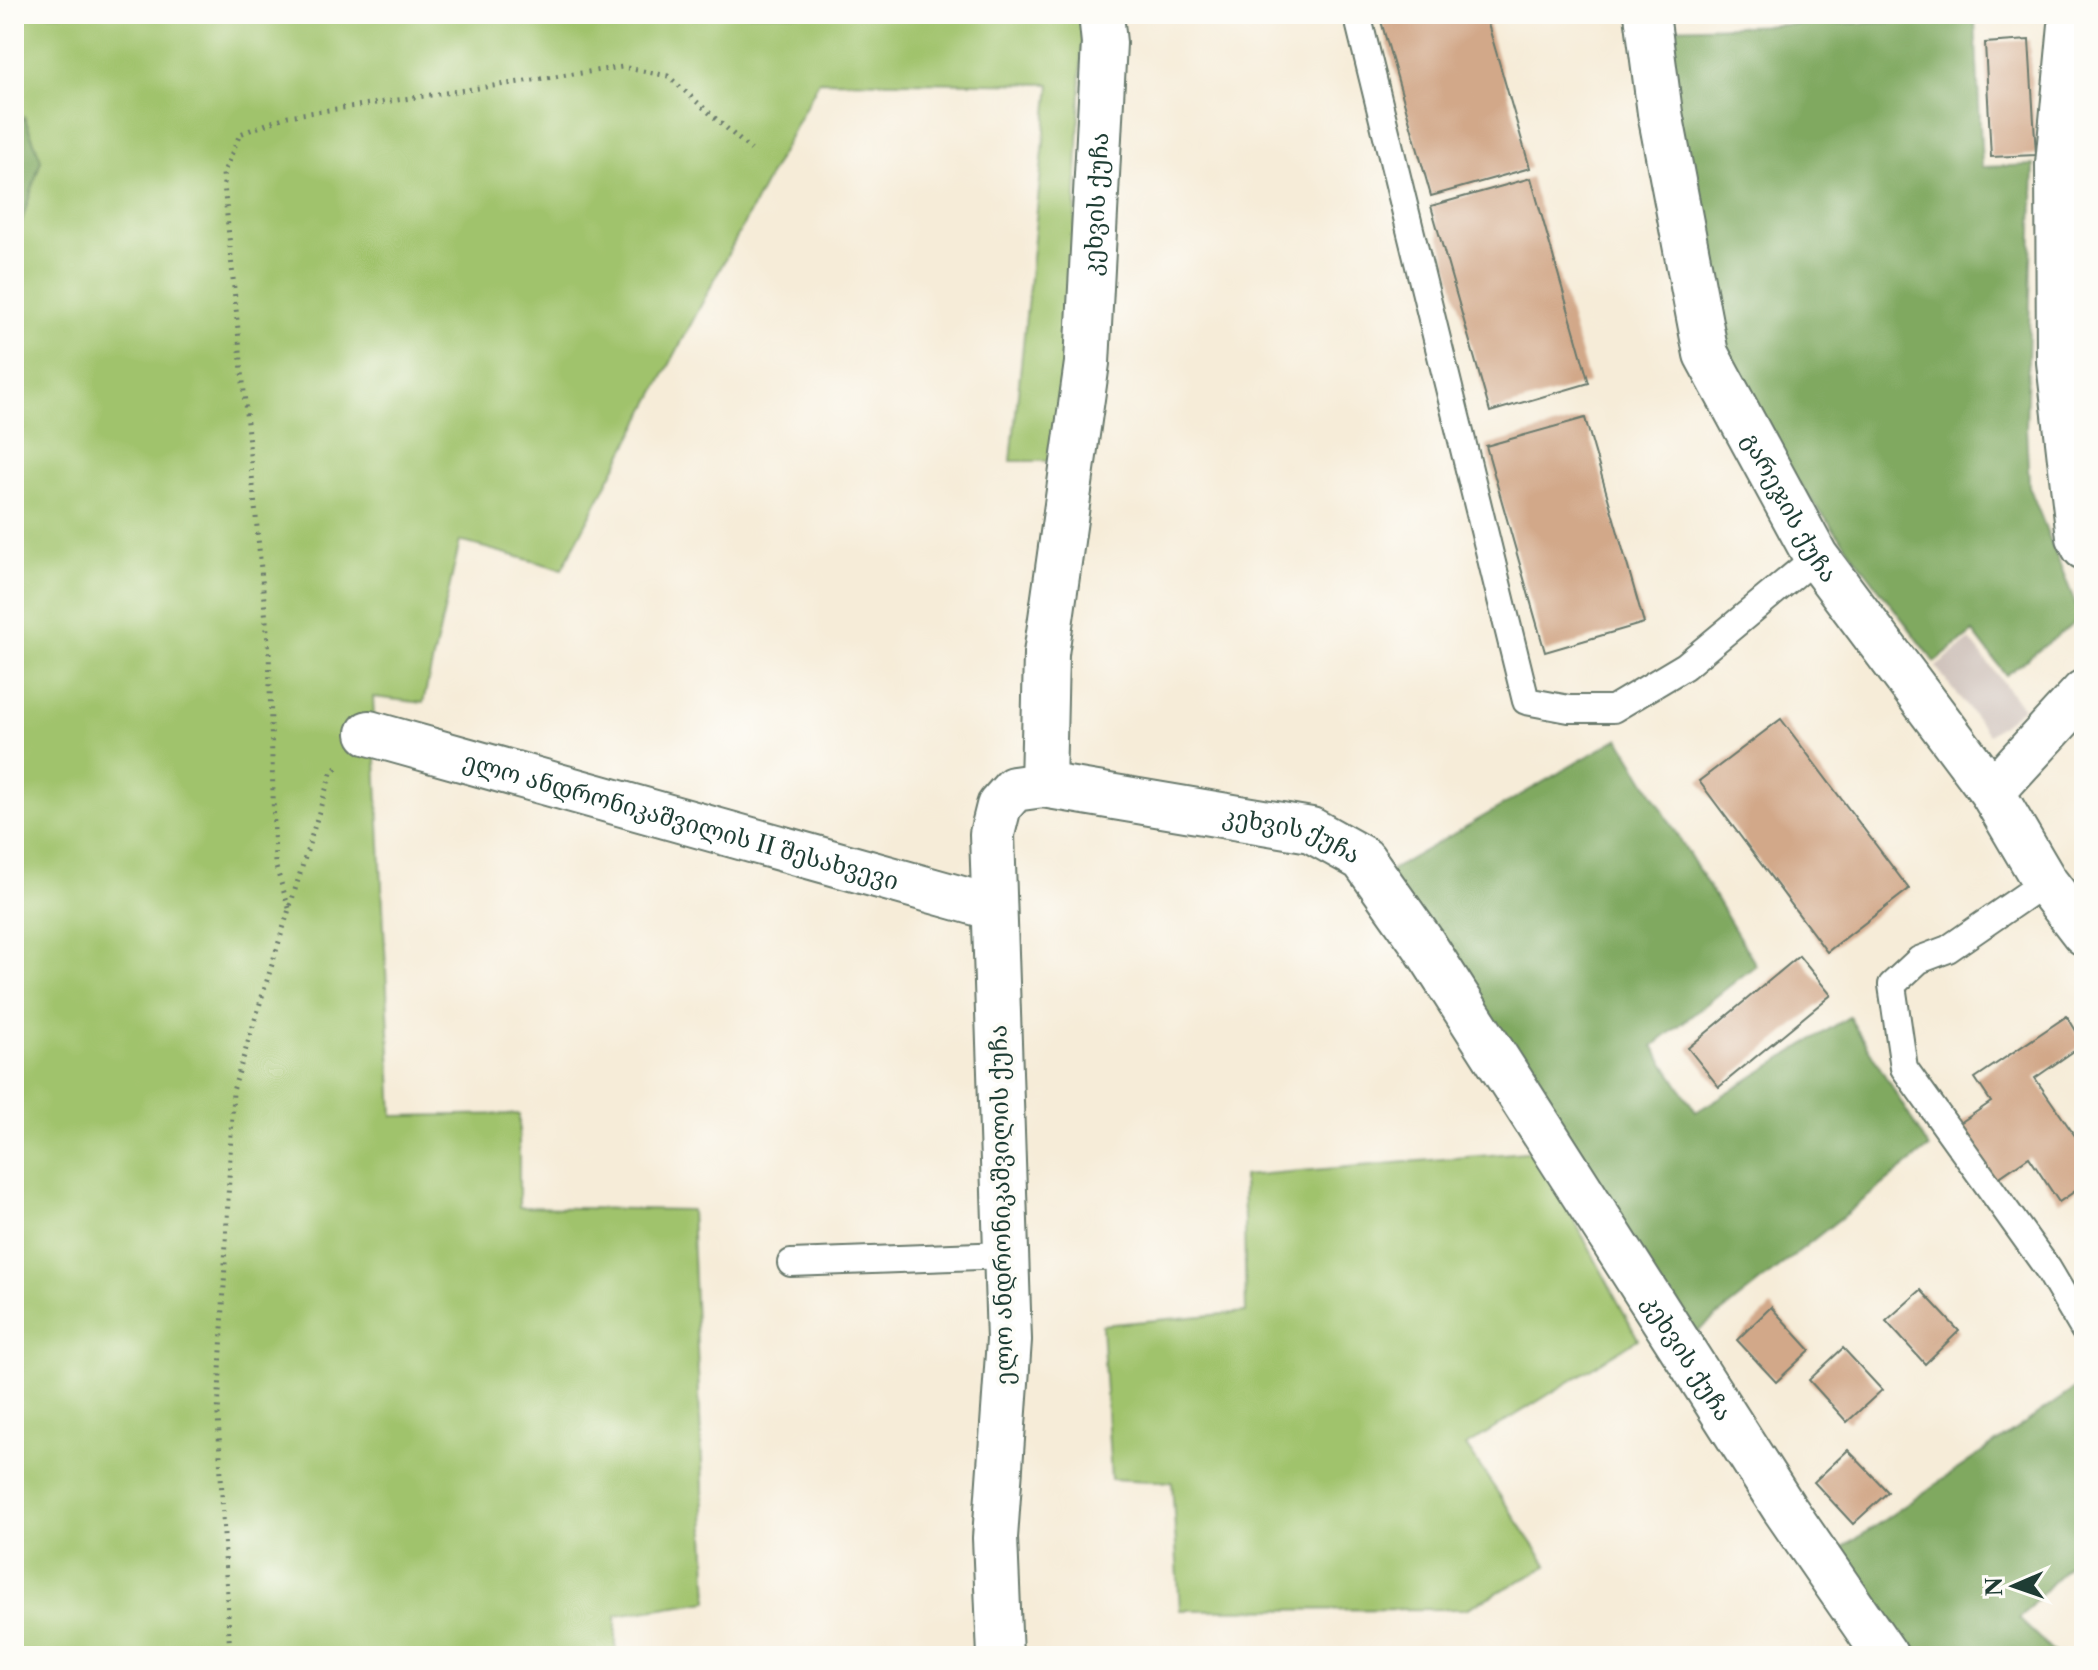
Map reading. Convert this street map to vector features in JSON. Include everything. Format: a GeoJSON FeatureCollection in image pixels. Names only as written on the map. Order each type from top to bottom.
{"type":"FeatureCollection","features":[{"type":"Feature","properties":{"kind":"street","name":"კეხვის ქუჩა"},"geometry":{"type":"LineString","coordinates":[[1101,14],[1104,43],[1087,363],[1046,654],[1043,785],[1311,830],[1363,859],[1433,958],[1784,1508],[1886,1656]]}},
{"type":"Feature","properties":{"kind":"street","name":"გარეჯის ქუჩა"},"geometry":{"type":"LineString","coordinates":[[1647,14],[1660,113],[1706,354],[1816,557],[1992,792],[2045,882],[2084,933]]}},
{"type":"Feature","properties":{"kind":"street"},"geometry":{"type":"LineString","coordinates":[[2072,14],[2058,164],[2059,362],[2079,537],[2084,547]]}},
{"type":"Feature","properties":{"kind":"street"},"geometry":{"type":"LineString","coordinates":[[1992,792],[2084,692]]}},
{"type":"Feature","properties":{"kind":"street","name":"ელო ანდრონიკაშვილის II შესახვევი"},"geometry":{"type":"LineString","coordinates":[[369,733],[994,908]]}},
{"type":"Feature","properties":{"kind":"street","name":"ელო ანდრონიკაშვილის ქუჩა"},"geometry":{"type":"LineString","coordinates":[[1000,1656],[995,1538],[1009,1340],[992,834],[999,806],[1014,789],[1043,785]]}},
{"type":"Feature","properties":{"kind":"lane"},"geometry":{"type":"LineString","coordinates":[[1357,14],[1526,701],[1569,709],[1613,709],[1685,666],[1816,557]]}},
{"type":"Feature","properties":{"kind":"lane"},"geometry":{"type":"LineString","coordinates":[[2045,882],[1948,949],[1919,960],[1892,985],[1904,1068],[2048,1269],[2084,1330]]}},
{"type":"Feature","properties":{"kind":"lane"},"geometry":{"type":"LineString","coordinates":[[791,1263],[1006,1255]]}},
{"type":"Feature","properties":{"kind":"path"},"geometry":{"type":"LineString","coordinates":[[289,908],[275,864],[269,652],[223,174],[240,134],[288,116],[622,67],[668,76],[751,150]]}},
{"type":"Feature","properties":{"kind":"path"},"geometry":{"type":"LineString","coordinates":[[230,1656],[218,1415],[233,1091],[331,773],[369,733]]}},
{"type":"Feature","properties":{"kind":"shaded area"},"geometry":{"type":"Polygon","coordinates":[[[2084,179],[2084,445],[2066,180],[2084,179]]]}},
{"type":"Feature","properties":{"kind":"shaded area"},"geometry":{"type":"Polygon","coordinates":[[[1970,640],[2023,708],[1989,735],[1936,667],[1970,640]]]}},
{"type":"Feature","properties":{"kind":"green space"},"geometry":{"type":"Polygon","coordinates":[[[14,14],[1083,14],[1069,386],[1049,461],[1011,461],[1050,84],[819,81],[562,569],[460,541],[423,703],[373,697],[393,1116],[519,1114],[519,1207],[691,1210],[708,1601],[616,1615],[616,1656],[14,1656],[14,246],[41,160],[25,118],[14,133],[14,14]]]}},
{"type":"Feature","properties":{"kind":"green space"},"geometry":{"type":"Polygon","coordinates":[[[1975,20],[1982,167],[2034,165],[2026,428],[2029,486],[2081,618],[2006,675],[1973,632],[1935,662],[1768,443],[1719,348],[1662,28],[1975,20]]]}},
{"type":"Feature","properties":{"kind":"green space"},"geometry":{"type":"Polygon","coordinates":[[[24,117],[41,160],[14,246],[14,133],[24,117]]]}},
{"type":"Feature","properties":{"kind":"green space"},"geometry":{"type":"Polygon","coordinates":[[[1619,738],[1756,965],[1653,1046],[1696,1112],[1849,1017],[1929,1148],[1692,1336],[1386,873],[1619,738]]]}},
{"type":"Feature","properties":{"kind":"green space"},"geometry":{"type":"Polygon","coordinates":[[[1537,1151],[1638,1339],[1466,1446],[1548,1566],[1466,1609],[1180,1610],[1172,1482],[1111,1479],[1102,1325],[1246,1312],[1243,1176],[1537,1151]]]}},
{"type":"Feature","properties":{"kind":"green space"},"geometry":{"type":"Polygon","coordinates":[[[2076,1388],[2084,1399],[2084,1547],[2019,1619],[2058,1656],[1898,1656],[1830,1557],[2076,1388]]]}},
{"type":"Feature","properties":{"kind":"building"},"geometry":{"type":"Polygon","coordinates":[[[1379,14],[1485,14],[1530,168],[1431,196],[1379,14]]]}},
{"type":"Feature","properties":{"kind":"building"},"geometry":{"type":"Polygon","coordinates":[[[2029,40],[2036,155],[1991,157],[1985,43],[2029,40]]]}},
{"type":"Feature","properties":{"kind":"building"},"geometry":{"type":"Polygon","coordinates":[[[1531,178],[1589,383],[1490,412],[1431,206],[1531,178]]]}},
{"type":"Feature","properties":{"kind":"building"},"geometry":{"type":"Polygon","coordinates":[[[1585,418],[1644,623],[1545,652],[1486,446],[1585,418]]]}},
{"type":"Feature","properties":{"kind":"building"},"geometry":{"type":"Polygon","coordinates":[[[1781,719],[1909,889],[1827,952],[1699,781],[1781,719]]]}},
{"type":"Feature","properties":{"kind":"building"},"geometry":{"type":"Polygon","coordinates":[[[1799,956],[1831,995],[1719,1087],[1688,1048],[1799,956]]]}},
{"type":"Feature","properties":{"kind":"building"},"geometry":{"type":"Polygon","coordinates":[[[2067,1016],[2084,1044],[2035,1078],[2084,1149],[2084,1185],[2059,1202],[2029,1157],[1992,1182],[1954,1127],[1991,1102],[1975,1078],[2067,1016]]]}},
{"type":"Feature","properties":{"kind":"building"},"geometry":{"type":"Polygon","coordinates":[[[1921,1290],[1959,1331],[1925,1364],[1886,1321],[1921,1290]]]}},
{"type":"Feature","properties":{"kind":"building"},"geometry":{"type":"Polygon","coordinates":[[[1771,1307],[1810,1350],[1776,1382],[1737,1340],[1771,1307]]]}},
{"type":"Feature","properties":{"kind":"building"},"geometry":{"type":"Polygon","coordinates":[[[1843,1348],[1882,1390],[1847,1422],[1809,1380],[1843,1348]]]}},
{"type":"Feature","properties":{"kind":"building"},"geometry":{"type":"Polygon","coordinates":[[[1848,1450],[1888,1492],[1853,1524],[1814,1482],[1848,1450]]]}}]}
